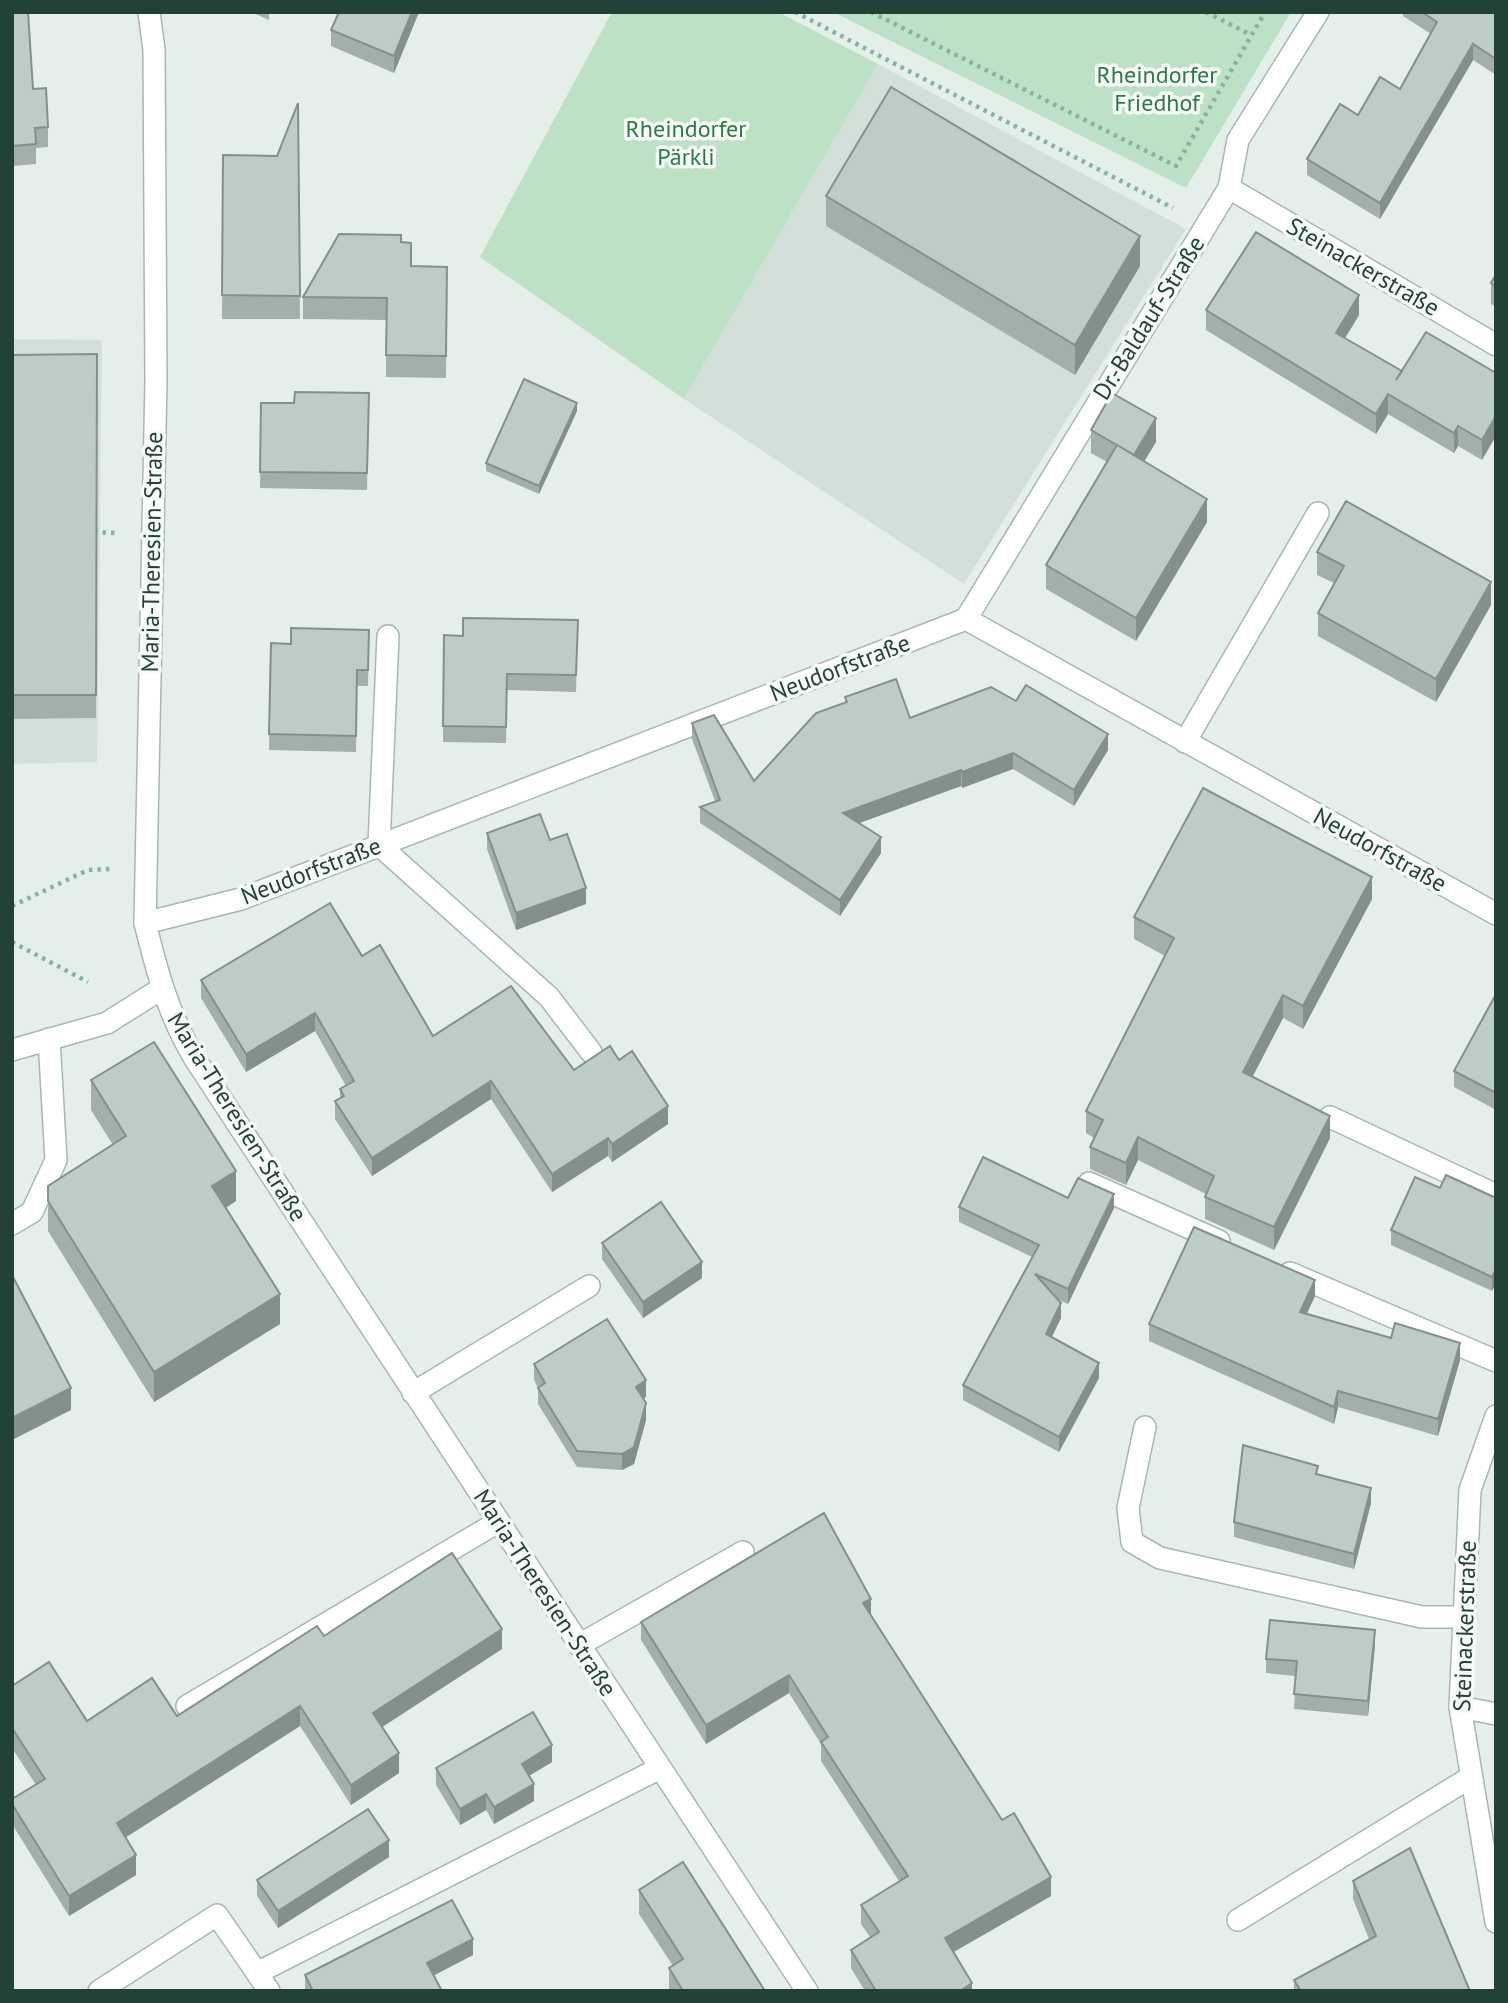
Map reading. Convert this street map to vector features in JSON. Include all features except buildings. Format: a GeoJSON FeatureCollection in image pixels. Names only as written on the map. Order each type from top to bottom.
{"type":"FeatureCollection","features":[{"type":"Feature","properties":{"kind":"street","name":"Maria-Theresien-Straße"},"geometry":{"type":"LineString","coordinates":[[149,12],[154,50],[156,380],[145,923],[161,989],[176,1027],[195,1059],[807,1991]]}},
{"type":"Feature","properties":{"kind":"street","name":"Dr.-Baldauf-Straße"},"geometry":{"type":"LineString","coordinates":[[966,619],[1229,188],[1238,140],[1318,12]]}},
{"type":"Feature","properties":{"kind":"street","name":"Steinackerstraße"},"geometry":{"type":"LineString","coordinates":[[1229,188],[1496,345]]}},
{"type":"Feature","properties":{"kind":"street"},"geometry":{"type":"LineString","coordinates":[[1185,742],[1318,513]]}},
{"type":"Feature","properties":{"kind":"street","name":"Neudorfstraße"},"geometry":{"type":"LineString","coordinates":[[145,923],[241,899],[966,619],[1496,914]]}},
{"type":"Feature","properties":{"kind":"street"},"geometry":{"type":"LineString","coordinates":[[388,636],[379,845],[549,997],[591,1052]]}},
{"type":"Feature","properties":{"kind":"street"},"geometry":{"type":"LineString","coordinates":[[12,1050],[107,1023],[161,989]]}},
{"type":"Feature","properties":{"kind":"street"},"geometry":{"type":"LineString","coordinates":[[12,1224],[32,1212],[56,1160],[48,1039]]}},
{"type":"Feature","properties":{"kind":"street"},"geometry":{"type":"LineString","coordinates":[[1330,1117],[1496,1195]]}},
{"type":"Feature","properties":{"kind":"street"},"geometry":{"type":"LineString","coordinates":[[1084,1181],[1237,1249]]}},
{"type":"Feature","properties":{"kind":"street"},"geometry":{"type":"LineString","coordinates":[[1275,1266],[1496,1361]]}},
{"type":"Feature","properties":{"kind":"street"},"geometry":{"type":"LineString","coordinates":[[413,1393],[589,1286]]}},
{"type":"Feature","properties":{"kind":"street","name":"Steinackerstraße"},"geometry":{"type":"LineString","coordinates":[[1496,1416],[1470,1490],[1460,1707],[1496,1922]]}},
{"type":"Feature","properties":{"kind":"street"},"geometry":{"type":"LineString","coordinates":[[1145,1427],[1128,1508],[1132,1542],[1160,1558],[1422,1617],[1464,1617]]}},
{"type":"Feature","properties":{"kind":"street"},"geometry":{"type":"LineString","coordinates":[[187,1706],[498,1521]]}},
{"type":"Feature","properties":{"kind":"street"},"geometry":{"type":"LineString","coordinates":[[579,1644],[743,1552]]}},
{"type":"Feature","properties":{"kind":"street"},"geometry":{"type":"LineString","coordinates":[[1460,1707],[1496,1714]]}},
{"type":"Feature","properties":{"kind":"street"},"geometry":{"type":"LineString","coordinates":[[99,1991],[217,1914],[263,1982],[660,1768]]}},
{"type":"Feature","properties":{"kind":"street"},"geometry":{"type":"LineString","coordinates":[[1238,1920],[1471,1777]]}},
{"type":"Feature","properties":{"kind":"path"},"geometry":{"type":"LineString","coordinates":[[795,12],[1206,225]]}},
{"type":"Feature","properties":{"kind":"path"},"geometry":{"type":"LineString","coordinates":[[871,12],[1176,166],[1265,12]]}},
{"type":"Feature","properties":{"kind":"path"},"geometry":{"type":"LineString","coordinates":[[1206,12],[1251,35]]}},
{"type":"Feature","properties":{"kind":"path"},"geometry":{"type":"LineString","coordinates":[[88,532],[153,533]]}},
{"type":"Feature","properties":{"kind":"path"},"geometry":{"type":"LineString","coordinates":[[12,906],[88,870],[112,869]]}},
{"type":"Feature","properties":{"kind":"path"},"geometry":{"type":"LineString","coordinates":[[12,942],[88,982]]}},
{"type":"Feature","properties":{"kind":"shaded area"},"geometry":{"type":"Polygon","coordinates":[[[878,64],[1186,229],[964,584],[684,399],[878,64]]]}},
{"type":"Feature","properties":{"kind":"shaded area"},"geometry":{"type":"Polygon","coordinates":[[[12,339],[102,340],[97,762],[12,764],[12,339]]]}},
{"type":"Feature","properties":{"kind":"green space","name":"Rheindorfer Pärkli"},"geometry":{"type":"Polygon","coordinates":[[[612,12],[778,12],[878,64],[684,399],[480,257],[612,12]]]}},
{"type":"Feature","properties":{"kind":"green space","name":"Rheindorfer Friedhof"},"geometry":{"type":"Polygon","coordinates":[[[833,12],[1291,12],[1186,188],[833,12]]]}}]}
